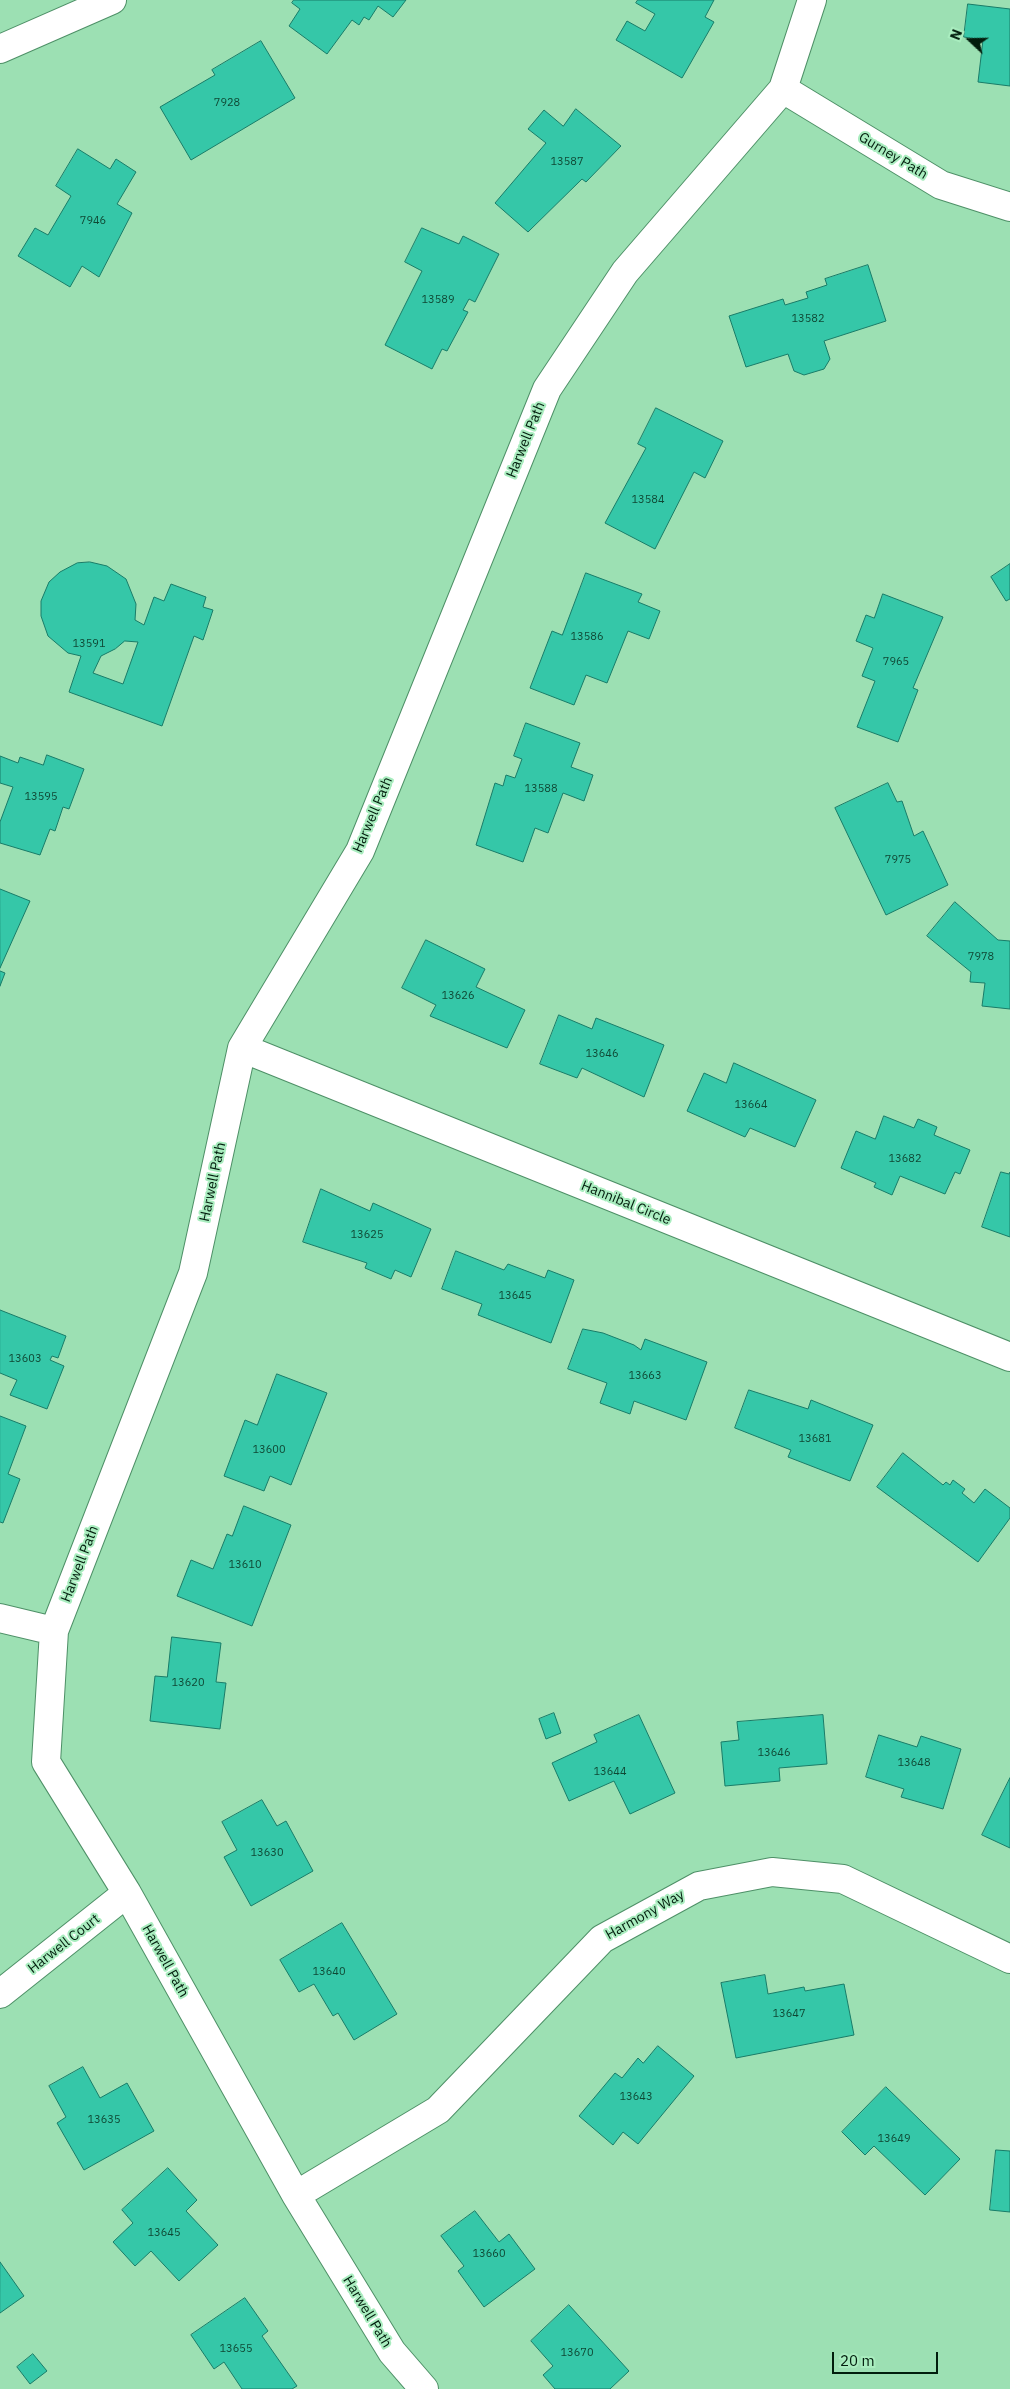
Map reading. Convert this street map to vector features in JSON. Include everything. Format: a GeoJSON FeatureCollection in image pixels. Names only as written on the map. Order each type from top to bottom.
{"type":"FeatureCollection","features":[{"type":"Feature","properties":{"kind":"street"},"geometry":{"type":"LineString","coordinates":[[0,49],[112,0]]}},
{"type":"Feature","properties":{"kind":"street","name":"Harwell Path"},"geometry":{"type":"LineString","coordinates":[[424,2389],[392,2352],[296,2194],[127,1893],[46,1762],[54,1631],[193,1273],[242,1048],[360,851],[547,388],[625,272],[783,89],[812,0]]}},
{"type":"Feature","properties":{"kind":"street","name":"Gurney Path"},"geometry":{"type":"LineString","coordinates":[[783,89],[942,186],[1010,207]]}},
{"type":"Feature","properties":{"kind":"street","name":"Hannibal Circle"},"geometry":{"type":"LineString","coordinates":[[242,1048],[1010,1357]]}},
{"type":"Feature","properties":{"kind":"street"},"geometry":{"type":"LineString","coordinates":[[0,1618],[54,1631]]}},
{"type":"Feature","properties":{"kind":"street","name":"Harmony Way"},"geometry":{"type":"LineString","coordinates":[[296,2194],[438,2110],[602,1939],[699,1886],[772,1872],[843,1879],[1010,1959]]}},
{"type":"Feature","properties":{"kind":"street","name":"Harwell Court"},"geometry":{"type":"LineString","coordinates":[[0,1994],[127,1893]]}},
{"type":"Feature","properties":{"kind":"building"},"geometry":{"type":"Polygon","coordinates":[[[294,0],[406,0],[393,17],[378,6],[369,20],[364,17],[359,25],[352,20],[327,54],[289,26],[300,9],[292,3],[294,0]]]}},
{"type":"Feature","properties":{"kind":"building"},"geometry":{"type":"Polygon","coordinates":[[[638,0],[714,0],[705,17],[714,22],[682,78],[616,40],[627,21],[645,31],[655,14],[636,3],[638,0]]]}},
{"type":"Feature","properties":{"kind":"building"},"geometry":{"type":"Polygon","coordinates":[[[968,4],[1010,9],[1010,86],[978,82],[983,40],[964,37],[968,4]]]}},
{"type":"Feature","properties":{"kind":"building"},"geometry":{"type":"Polygon","coordinates":[[[261,41],[295,98],[191,160],[160,107],[215,75],[212,70],[261,41]]]}},
{"type":"Feature","properties":{"kind":"building"},"geometry":{"type":"Polygon","coordinates":[[[576,109],[621,146],[586,182],[582,179],[528,232],[495,203],[546,143],[528,129],[544,110],[563,126],[576,109]]]}},
{"type":"Feature","properties":{"kind":"building"},"geometry":{"type":"Polygon","coordinates":[[[78,149],[110,169],[116,159],[136,172],[117,204],[132,213],[99,277],[82,266],[70,287],[18,256],[35,228],[48,235],[71,196],[56,186],[78,149]]]}},
{"type":"Feature","properties":{"kind":"building"},"geometry":{"type":"Polygon","coordinates":[[[422,228],[459,244],[463,236],[499,254],[475,302],[469,299],[463,310],[468,312],[447,351],[442,349],[432,369],[385,345],[422,271],[405,262],[422,228]]]}},
{"type":"Feature","properties":{"kind":"building"},"geometry":{"type":"Polygon","coordinates":[[[868,265],[886,321],[824,341],[830,359],[824,369],[804,375],[794,371],[788,354],[746,367],[729,316],[783,299],[785,305],[808,298],[806,292],[827,285],[825,279],[868,265]]]}},
{"type":"Feature","properties":{"kind":"building"},"geometry":{"type":"Polygon","coordinates":[[[656,408],[723,441],[705,478],[694,472],[655,549],[605,523],[646,448],[638,444],[656,408]]]}},
{"type":"Feature","properties":{"kind":"building"},"geometry":{"type":"Polygon","coordinates":[[[90,562],[107,566],[126,579],[136,604],[135,620],[144,625],[154,597],[164,601],[171,584],[206,597],[203,607],[213,610],[203,640],[194,636],[162,726],[69,692],[81,656],[68,653],[48,636],[41,616],[41,601],[49,582],[60,572],[77,563],[90,562]],[[125,641],[101,656],[93,673],[123,684],[138,642],[125,641]]]}},
{"type":"Feature","properties":{"kind":"building"},"geometry":{"type":"Polygon","coordinates":[[[1010,564],[1010,599],[1006,601],[991,577],[1010,564]]]}},
{"type":"Feature","properties":{"kind":"building"},"geometry":{"type":"Polygon","coordinates":[[[586,573],[642,594],[638,602],[660,611],[649,639],[628,631],[607,683],[586,675],[574,705],[530,688],[552,631],[562,635],[586,573]]]}},
{"type":"Feature","properties":{"kind":"building"},"geometry":{"type":"Polygon","coordinates":[[[883,594],[943,617],[913,688],[918,690],[898,742],[857,727],[875,681],[862,676],[873,648],[856,641],[866,615],[874,618],[883,594]]]}},
{"type":"Feature","properties":{"kind":"building"},"geometry":{"type":"Polygon","coordinates":[[[526,723],[580,743],[571,767],[593,775],[584,801],[563,793],[548,833],[535,828],[523,862],[476,845],[495,783],[503,786],[506,775],[515,778],[522,759],[514,756],[526,723]]]}},
{"type":"Feature","properties":{"kind":"building"},"geometry":{"type":"Polygon","coordinates":[[[47,755],[84,769],[69,809],[63,807],[55,831],[50,829],[40,855],[0,843],[0,822],[13,787],[0,783],[0,756],[18,763],[20,757],[43,765],[47,755]]]}},
{"type":"Feature","properties":{"kind":"building"},"geometry":{"type":"Polygon","coordinates":[[[888,783],[897,802],[902,801],[914,836],[923,831],[948,885],[886,915],[835,808],[888,783]]]}},
{"type":"Feature","properties":{"kind":"building"},"geometry":{"type":"Polygon","coordinates":[[[0,889],[30,901],[0,968],[0,889]]]}},
{"type":"Feature","properties":{"kind":"building"},"geometry":{"type":"Polygon","coordinates":[[[955,902],[998,940],[1010,941],[1010,1009],[982,1006],[985,983],[970,982],[971,972],[927,936],[955,902]]]}},
{"type":"Feature","properties":{"kind":"building"},"geometry":{"type":"Polygon","coordinates":[[[426,940],[485,969],[476,987],[525,1010],[507,1048],[430,1016],[436,1005],[402,988],[426,940]]]}},
{"type":"Feature","properties":{"kind":"building"},"geometry":{"type":"Polygon","coordinates":[[[0,971],[5,973],[0,986],[0,971]]]}},
{"type":"Feature","properties":{"kind":"building"},"geometry":{"type":"Polygon","coordinates":[[[559,1015],[592,1029],[596,1018],[664,1045],[644,1097],[582,1068],[577,1078],[540,1064],[559,1015]]]}},
{"type":"Feature","properties":{"kind":"building"},"geometry":{"type":"Polygon","coordinates":[[[734,1063],[816,1100],[795,1147],[750,1128],[745,1137],[687,1111],[704,1073],[726,1083],[734,1063]]]}},
{"type":"Feature","properties":{"kind":"building"},"geometry":{"type":"Polygon","coordinates":[[[884,1116],[914,1128],[918,1119],[937,1127],[934,1135],[970,1150],[960,1174],[955,1172],[945,1194],[900,1176],[892,1195],[874,1187],[876,1183],[841,1168],[856,1131],[875,1139],[884,1116]]]}},
{"type":"Feature","properties":{"kind":"building"},"geometry":{"type":"Polygon","coordinates":[[[1001,1172],[1009,1174],[1010,1172],[1010,1237],[982,1227],[1001,1172]]]}},
{"type":"Feature","properties":{"kind":"building"},"geometry":{"type":"Polygon","coordinates":[[[321,1189],[370,1211],[373,1203],[431,1229],[411,1277],[395,1270],[391,1279],[365,1268],[367,1263],[303,1242],[321,1189]]]}},
{"type":"Feature","properties":{"kind":"building"},"geometry":{"type":"Polygon","coordinates":[[[456,1251],[504,1270],[508,1264],[545,1278],[548,1270],[574,1280],[551,1343],[478,1315],[482,1304],[442,1289],[456,1251]]]}},
{"type":"Feature","properties":{"kind":"building"},"geometry":{"type":"Polygon","coordinates":[[[0,1310],[66,1336],[58,1358],[52,1356],[50,1360],[64,1366],[47,1409],[10,1395],[17,1380],[0,1373],[0,1310]]]}},
{"type":"Feature","properties":{"kind":"building"},"geometry":{"type":"Polygon","coordinates":[[[583,1329],[603,1333],[634,1345],[641,1350],[645,1339],[707,1362],[686,1420],[634,1401],[630,1414],[600,1403],[607,1383],[568,1369],[583,1329]]]}},
{"type":"Feature","properties":{"kind":"building"},"geometry":{"type":"Polygon","coordinates":[[[277,1374],[327,1393],[291,1485],[270,1476],[264,1491],[224,1476],[245,1420],[257,1425],[277,1374]]]}},
{"type":"Feature","properties":{"kind":"building"},"geometry":{"type":"Polygon","coordinates":[[[749,1390],[808,1409],[811,1400],[873,1425],[850,1481],[788,1457],[791,1450],[735,1428],[749,1390]]]}},
{"type":"Feature","properties":{"kind":"building"},"geometry":{"type":"Polygon","coordinates":[[[0,1416],[26,1426],[8,1474],[20,1479],[3,1523],[0,1522],[0,1416]]]}},
{"type":"Feature","properties":{"kind":"building"},"geometry":{"type":"Polygon","coordinates":[[[903,1453],[943,1485],[946,1482],[950,1485],[953,1480],[965,1489],[962,1493],[974,1503],[985,1489],[1010,1508],[1010,1518],[978,1562],[877,1487],[903,1453]]]}},
{"type":"Feature","properties":{"kind":"building"},"geometry":{"type":"Polygon","coordinates":[[[244,1506],[291,1525],[252,1626],[177,1596],[191,1560],[213,1569],[227,1534],[232,1536],[244,1506]]]}},
{"type":"Feature","properties":{"kind":"building"},"geometry":{"type":"Polygon","coordinates":[[[172,1637],[221,1643],[216,1682],[226,1683],[220,1729],[150,1721],[155,1676],[167,1677],[172,1637]]]}},
{"type":"Feature","properties":{"kind":"building"},"geometry":{"type":"Polygon","coordinates":[[[554,1713],[561,1733],[546,1739],[539,1719],[554,1713]]]}},
{"type":"Feature","properties":{"kind":"building"},"geometry":{"type":"Polygon","coordinates":[[[639,1715],[675,1793],[630,1814],[614,1781],[569,1801],[552,1763],[597,1742],[594,1735],[639,1715]]]}},
{"type":"Feature","properties":{"kind":"building"},"geometry":{"type":"Polygon","coordinates":[[[823,1715],[827,1764],[779,1768],[780,1781],[725,1786],[721,1742],[739,1740],[737,1722],[823,1715]]]}},
{"type":"Feature","properties":{"kind":"building"},"geometry":{"type":"Polygon","coordinates":[[[879,1735],[917,1747],[921,1736],[961,1749],[943,1809],[901,1797],[904,1789],[866,1777],[879,1735]]]}},
{"type":"Feature","properties":{"kind":"building"},"geometry":{"type":"Polygon","coordinates":[[[1010,1778],[1010,1848],[982,1835],[1010,1778]]]}},
{"type":"Feature","properties":{"kind":"building"},"geometry":{"type":"Polygon","coordinates":[[[262,1800],[277,1826],[286,1821],[313,1871],[251,1906],[224,1857],[237,1850],[222,1822],[262,1800]]]}},
{"type":"Feature","properties":{"kind":"building"},"geometry":{"type":"Polygon","coordinates":[[[342,1923],[397,2014],[354,2040],[338,2013],[333,2016],[314,1984],[299,1992],[280,1960],[342,1923]]]}},
{"type":"Feature","properties":{"kind":"building"},"geometry":{"type":"Polygon","coordinates":[[[765,1975],[768,1994],[804,1987],[805,1991],[844,1984],[854,2035],[736,2058],[721,1983],[765,1975]]]}},
{"type":"Feature","properties":{"kind":"building"},"geometry":{"type":"Polygon","coordinates":[[[658,2046],[694,2076],[638,2144],[623,2132],[613,2145],[579,2116],[615,2073],[622,2078],[638,2058],[643,2063],[658,2046]]]}},
{"type":"Feature","properties":{"kind":"building"},"geometry":{"type":"Polygon","coordinates":[[[83,2067],[100,2098],[127,2083],[154,2131],[84,2170],[57,2123],[66,2117],[49,2086],[83,2067]]]}},
{"type":"Feature","properties":{"kind":"building"},"geometry":{"type":"Polygon","coordinates":[[[886,2087],[960,2159],[925,2195],[874,2146],[865,2155],[842,2132],[886,2087]]]}},
{"type":"Feature","properties":{"kind":"building"},"geometry":{"type":"Polygon","coordinates":[[[996,2150],[1010,2151],[1010,2212],[990,2210],[996,2150]]]}},
{"type":"Feature","properties":{"kind":"building"},"geometry":{"type":"Polygon","coordinates":[[[168,2168],[197,2200],[186,2211],[218,2245],[179,2281],[151,2251],[135,2266],[113,2242],[133,2223],[122,2210],[168,2168]]]}},
{"type":"Feature","properties":{"kind":"building"},"geometry":{"type":"Polygon","coordinates":[[[475,2211],[499,2242],[509,2234],[535,2269],[484,2307],[458,2271],[464,2266],[441,2236],[475,2211]]]}},
{"type":"Feature","properties":{"kind":"building"},"geometry":{"type":"Polygon","coordinates":[[[0,2262],[24,2296],[0,2313],[0,2262]]]}},
{"type":"Feature","properties":{"kind":"building"},"geometry":{"type":"Polygon","coordinates":[[[245,2298],[268,2331],[262,2336],[297,2386],[292,2389],[242,2389],[224,2362],[214,2369],[191,2335],[245,2298]]]}},
{"type":"Feature","properties":{"kind":"building"},"geometry":{"type":"Polygon","coordinates":[[[569,2305],[629,2371],[610,2389],[555,2389],[543,2375],[553,2366],[531,2341],[569,2305]]]}},
{"type":"Feature","properties":{"kind":"building"},"geometry":{"type":"Polygon","coordinates":[[[33,2354],[47,2371],[30,2384],[17,2367],[33,2354]]]}}]}
